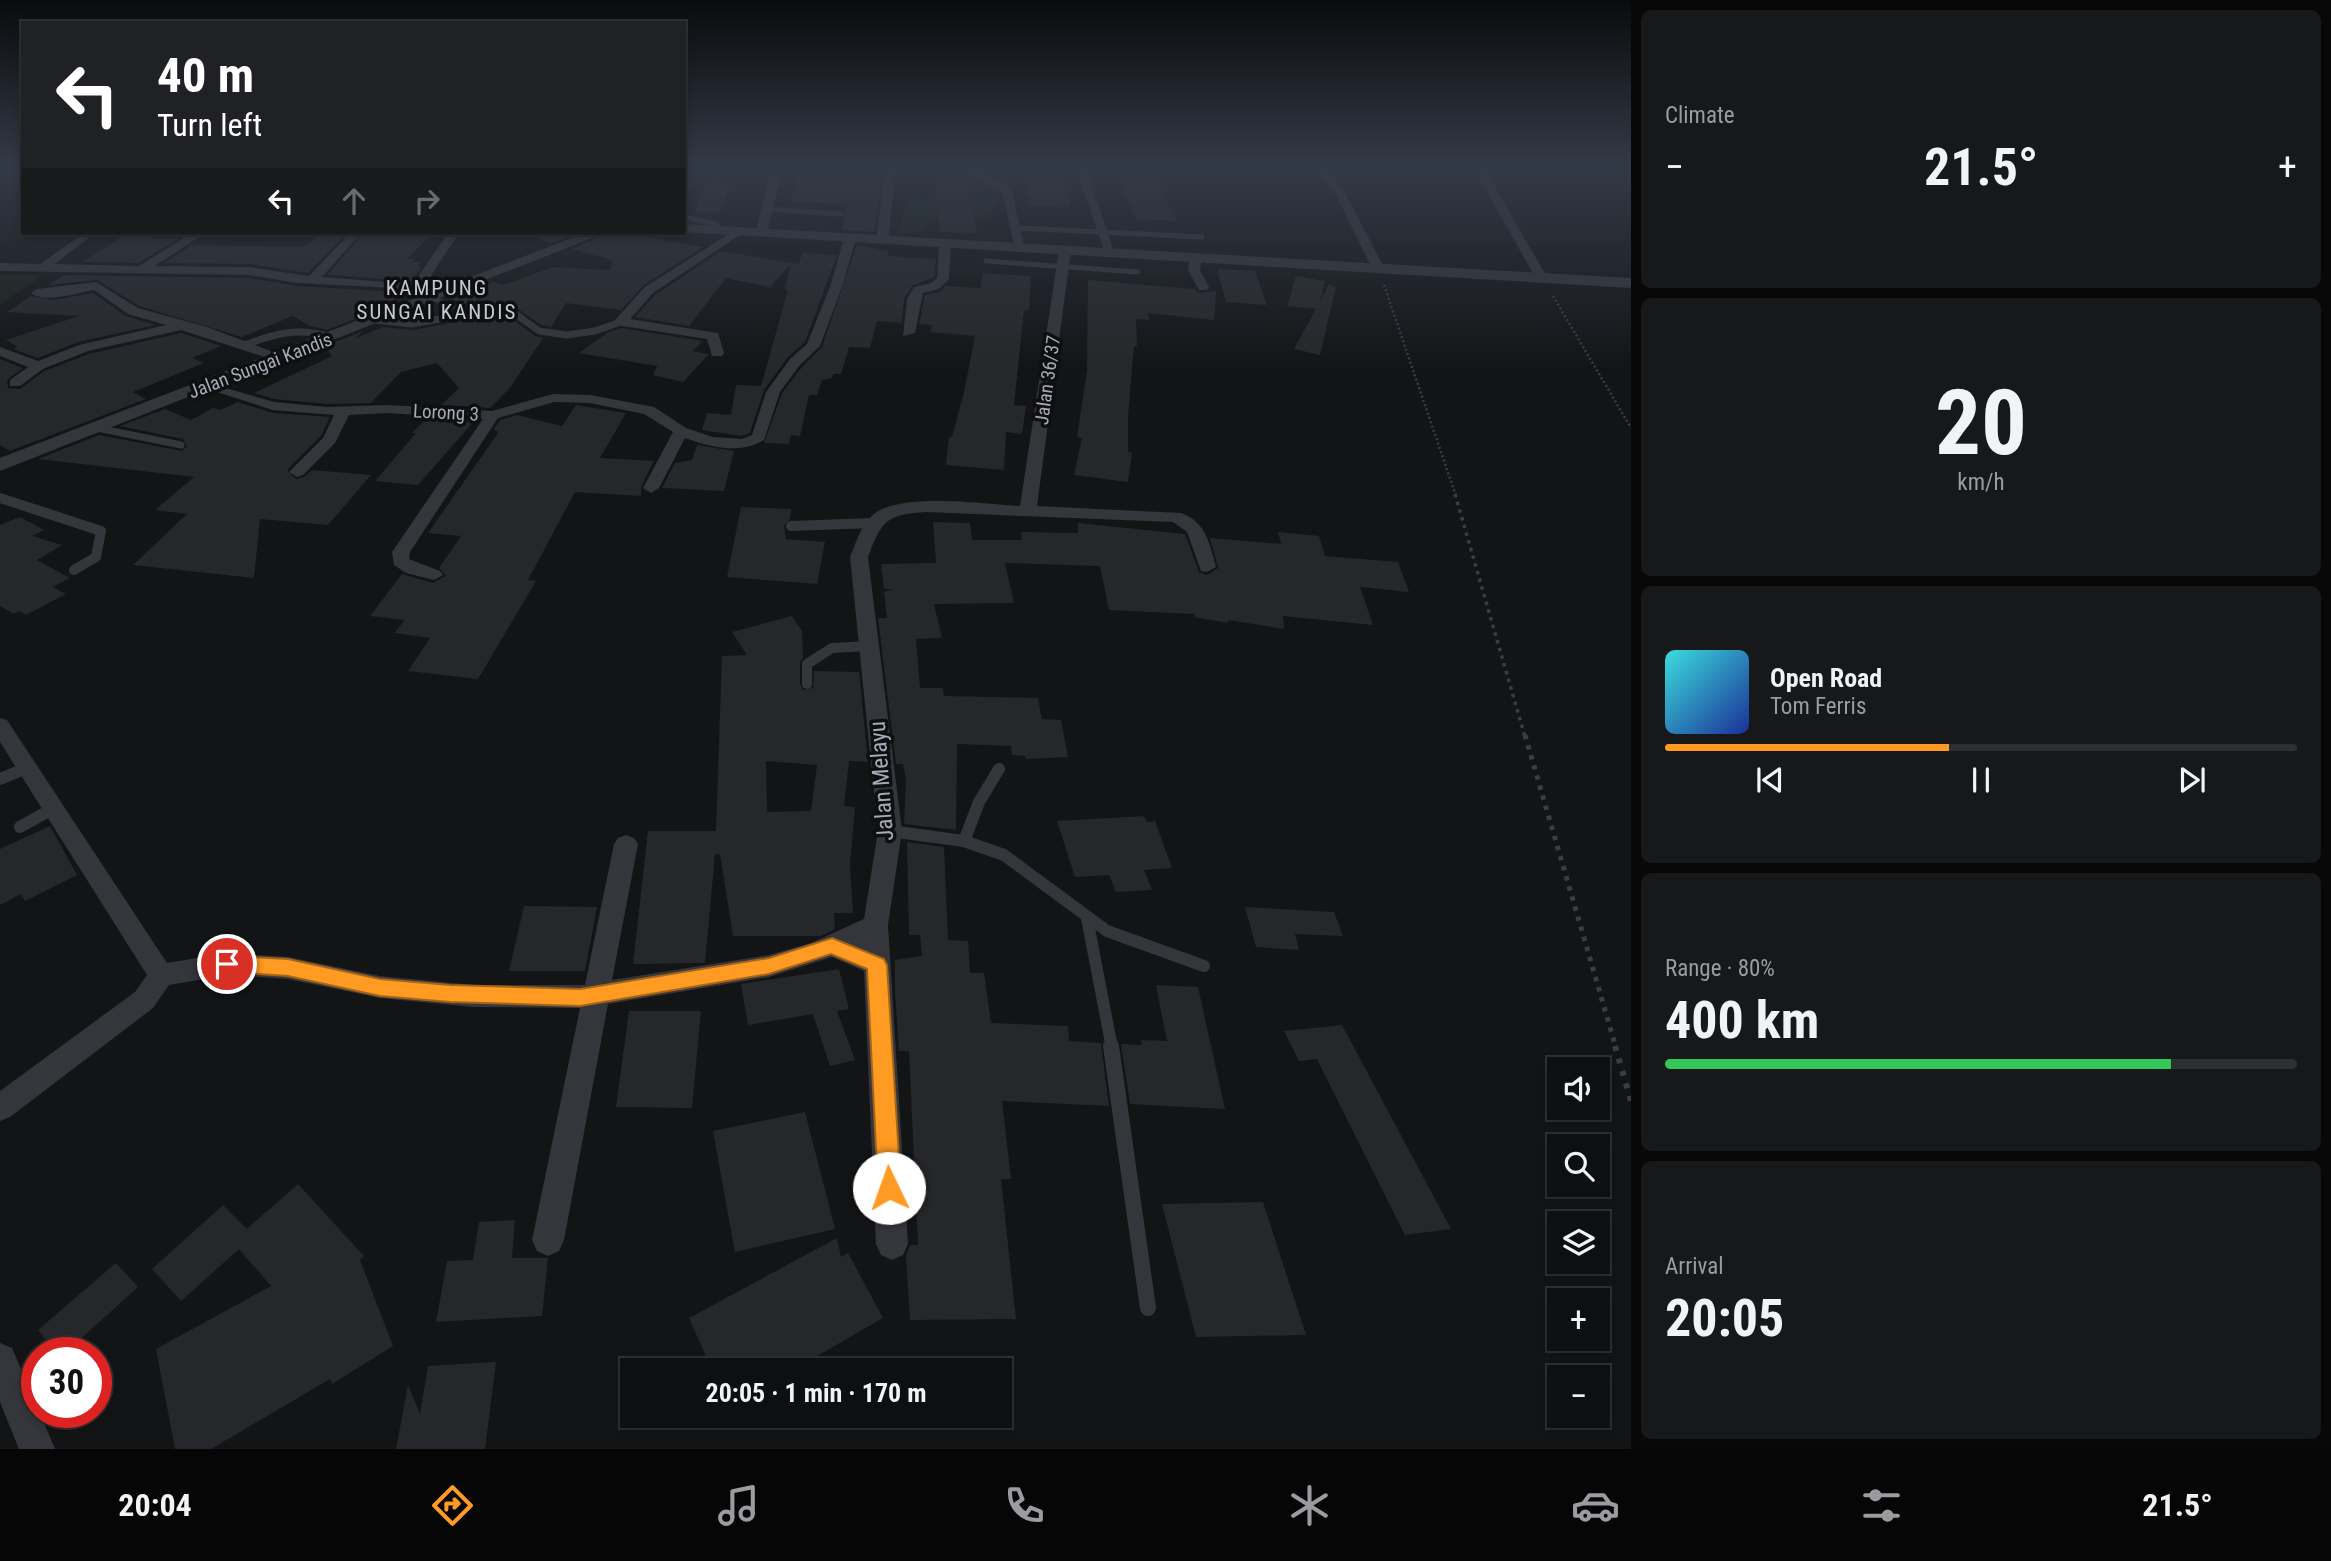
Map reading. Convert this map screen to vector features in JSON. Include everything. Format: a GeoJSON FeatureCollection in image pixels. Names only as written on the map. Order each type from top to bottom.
{"type":"FeatureCollection","features":[{"type":"Feature","properties":{"kind":"street"},"geometry":{"type":"LineString","coordinates":[[621,322],[649,290],[736,233]]}},
{"type":"Feature","properties":{"kind":"street"},"geometry":{"type":"LineString","coordinates":[[752,233],[1021,248],[1064,258],[1111,253],[1631,283]]}},
{"type":"Feature","properties":{"kind":"street"},"geometry":{"type":"LineString","coordinates":[[882,240],[883,233]]}},
{"type":"Feature","properties":{"kind":"street"},"geometry":{"type":"LineString","coordinates":[[1019,233],[1021,248]]}},
{"type":"Feature","properties":{"kind":"street"},"geometry":{"type":"LineString","coordinates":[[1104,233],[1111,253]]}},
{"type":"Feature","properties":{"kind":"street"},"geometry":{"type":"LineString","coordinates":[[1360,233],[1378,268]]}},
{"type":"Feature","properties":{"kind":"street"},"geometry":{"type":"LineString","coordinates":[[1516,233],[1541,277]]}},
{"type":"Feature","properties":{"kind":"street"},"geometry":{"type":"LineString","coordinates":[[142,268],[196,235]]}},
{"type":"Feature","properties":{"kind":"street"},"geometry":{"type":"LineString","coordinates":[[313,279],[354,235]]}},
{"type":"Feature","properties":{"kind":"street"},"geometry":{"type":"LineString","coordinates":[[0,267],[249,271],[276,279],[313,279],[429,293],[452,235]]}},
{"type":"Feature","properties":{"kind":"street","name":"Jalan Sungai Kandis"},"geometry":{"type":"LineString","coordinates":[[1,463],[375,320],[429,293],[592,235]]}},
{"type":"Feature","properties":{"kind":"street"},"geometry":{"type":"LineString","coordinates":[[44,267],[83,237]]}},
{"type":"Feature","properties":{"kind":"street","name":"Lorong 3"},"geometry":{"type":"LineString","coordinates":[[205,386],[274,406],[343,411],[388,409],[493,415],[553,398],[590,399],[649,410],[681,431],[698,438],[740,445],[759,437],[773,393],[795,362],[813,346],[837,284],[850,238]]}},
{"type":"Feature","properties":{"kind":"street"},"geometry":{"type":"LineString","coordinates":[[908,333],[913,299],[918,290],[935,286],[943,279],[941,275],[945,244]]}},
{"type":"Feature","properties":{"kind":"street"},"geometry":{"type":"LineString","coordinates":[[1196,257],[1194,270],[1203,286]]}},
{"type":"Feature","properties":{"kind":"street","name":"Jalan 36/37"},"geometry":{"type":"LineString","coordinates":[[1028,509],[1064,258]]}},
{"type":"Feature","properties":{"kind":"street"},"geometry":{"type":"LineString","coordinates":[[37,293],[57,293],[96,286],[133,311],[202,330],[279,358]]}},
{"type":"Feature","properties":{"kind":"street"},"geometry":{"type":"LineString","coordinates":[[621,322],[713,336],[717,353]]}},
{"type":"Feature","properties":{"kind":"street"},"geometry":{"type":"LineString","coordinates":[[15,383],[38,366],[84,348],[180,326]]}},
{"type":"Feature","properties":{"kind":"street"},"geometry":{"type":"LineString","coordinates":[[0,351],[38,366]]}},
{"type":"Feature","properties":{"kind":"street"},"geometry":{"type":"LineString","coordinates":[[298,472],[330,440],[343,411]]}},
{"type":"Feature","properties":{"kind":"street"},"geometry":{"type":"LineString","coordinates":[[434,575],[412,569],[400,561],[401,552],[493,415]]}},
{"type":"Feature","properties":{"kind":"street"},"geometry":{"type":"LineString","coordinates":[[651,488],[681,431]]}},
{"type":"Feature","properties":{"kind":"street"},"geometry":{"type":"LineString","coordinates":[[873,523],[883,513],[898,509],[1028,509],[1189,521],[1196,529],[1207,567]]}},
{"type":"Feature","properties":{"kind":"street","name":"Jalan Melayu"},"geometry":{"type":"LineString","coordinates":[[873,523],[859,557],[890,831],[875,925],[892,1244]]}},
{"type":"Feature","properties":{"kind":"street"},"geometry":{"type":"LineString","coordinates":[[0,725],[161,975]]}},
{"type":"Feature","properties":{"kind":"street"},"geometry":{"type":"LineString","coordinates":[[548,1240],[626,844]]}},
{"type":"Feature","properties":{"kind":"street"},"geometry":{"type":"LineString","coordinates":[[0,1108],[144,1000],[161,975],[227,964],[288,968],[380,987],[473,996],[597,995],[769,966],[832,946],[875,925]]}},
{"type":"Feature","properties":{"kind":"street"},"geometry":{"type":"LineString","coordinates":[[832,946],[877,965]]}},
{"type":"Feature","properties":{"kind":"street"},"geometry":{"type":"LineString","coordinates":[[0,1360],[37,1449]]}},
{"type":"Feature","properties":{"kind":"lane"},"geometry":{"type":"LineString","coordinates":[[1130,233],[1202,237]]}},
{"type":"Feature","properties":{"kind":"lane"},"geometry":{"type":"LineString","coordinates":[[986,261],[1064,258],[1138,272]]}},
{"type":"Feature","properties":{"kind":"lane"},"geometry":{"type":"LineString","coordinates":[[429,293],[473,313]]}},
{"type":"Feature","properties":{"kind":"lane"},"geometry":{"type":"LineString","coordinates":[[375,320],[395,326],[414,326],[473,313],[517,315],[525,324],[542,332],[559,334],[593,332],[621,322]]}},
{"type":"Feature","properties":{"kind":"lane"},"geometry":{"type":"LineString","coordinates":[[245,345],[304,328],[331,337]]}},
{"type":"Feature","properties":{"kind":"lane"},"geometry":{"type":"LineString","coordinates":[[97,428],[181,445]]}},
{"type":"Feature","properties":{"kind":"lane"},"geometry":{"type":"LineString","coordinates":[[0,498],[101,531],[96,556],[74,570]]}},
{"type":"Feature","properties":{"kind":"lane"},"geometry":{"type":"LineString","coordinates":[[791,526],[873,523]]}},
{"type":"Feature","properties":{"kind":"lane"},"geometry":{"type":"LineString","coordinates":[[807,684],[807,664],[832,648],[869,646]]}},
{"type":"Feature","properties":{"kind":"lane"},"geometry":{"type":"LineString","coordinates":[[0,779],[27,768]]}},
{"type":"Feature","properties":{"kind":"lane"},"geometry":{"type":"LineString","coordinates":[[964,841],[979,802],[999,769]]}},
{"type":"Feature","properties":{"kind":"lane"},"geometry":{"type":"LineString","coordinates":[[20,827],[54,808]]}},
{"type":"Feature","properties":{"kind":"lane"},"geometry":{"type":"LineString","coordinates":[[890,831],[964,841],[1004,855],[1042,881],[1087,918],[1139,944],[1204,966]]}},
{"type":"Feature","properties":{"kind":"lane"},"geometry":{"type":"LineString","coordinates":[[1087,918],[1108,1022],[1148,1308]]}},
{"type":"Feature","properties":{"kind":"path"},"geometry":{"type":"LineString","coordinates":[[1378,268],[1448,469],[1631,1101]]}},
{"type":"Feature","properties":{"kind":"path"},"geometry":{"type":"LineString","coordinates":[[1541,277],[1631,428]]}},
{"type":"Feature","properties":{"kind":"shaded area"},"geometry":{"type":"Polygon","coordinates":[[[0,275],[43,275],[0,305],[0,275]]]}},
{"type":"Feature","properties":{"kind":"building"},"geometry":{"type":"Polygon","coordinates":[[[124,235],[158,235],[153,239],[178,239],[138,263],[83,262],[124,235]]]}},
{"type":"Feature","properties":{"kind":"building"},"geometry":{"type":"Polygon","coordinates":[[[318,235],[345,235],[308,273],[249,264],[164,263],[192,245],[303,247],[318,235]]]}},
{"type":"Feature","properties":{"kind":"building"},"geometry":{"type":"Polygon","coordinates":[[[362,235],[430,235],[407,259],[415,259],[413,262],[421,263],[417,266],[422,266],[412,281],[327,275],[362,235]]]}},
{"type":"Feature","properties":{"kind":"building"},"geometry":{"type":"Polygon","coordinates":[[[541,235],[573,235],[552,243],[540,240],[541,235]]]}},
{"type":"Feature","properties":{"kind":"building"},"geometry":{"type":"Polygon","coordinates":[[[604,235],[638,235],[703,247],[644,285],[621,310],[566,303],[551,327],[541,325],[518,309],[474,307],[451,299],[494,282],[503,285],[553,267],[610,270],[612,260],[572,249],[604,235]]]}},
{"type":"Feature","properties":{"kind":"building"},"geometry":{"type":"Polygon","coordinates":[[[857,245],[889,251],[888,256],[936,259],[934,277],[912,286],[904,299],[902,323],[877,321],[870,348],[849,347],[841,374],[833,374],[832,378],[822,380],[817,395],[809,395],[800,436],[791,435],[789,444],[764,443],[782,393],[822,347],[857,245]]]}},
{"type":"Feature","properties":{"kind":"building"},"geometry":{"type":"Polygon","coordinates":[[[721,251],[799,264],[802,253],[837,255],[805,342],[788,357],[764,390],[750,433],[742,436],[702,430],[707,413],[731,415],[736,385],[761,386],[788,290],[785,289],[791,264],[770,287],[726,278],[689,326],[635,317],[655,295],[721,251]]]}},
{"type":"Feature","properties":{"kind":"building"},"geometry":{"type":"Polygon","coordinates":[[[1217,269],[1255,271],[1267,305],[1226,302],[1217,269]]]}},
{"type":"Feature","properties":{"kind":"building"},"geometry":{"type":"Polygon","coordinates":[[[983,273],[1031,276],[1029,310],[1024,310],[1014,405],[1026,406],[1022,434],[1006,432],[1004,470],[946,465],[949,437],[952,437],[964,392],[975,336],[930,332],[932,325],[919,324],[925,295],[940,292],[945,286],[980,288],[983,273]]]}},
{"type":"Feature","properties":{"kind":"building"},"geometry":{"type":"Polygon","coordinates":[[[64,275],[249,278],[297,286],[401,292],[388,306],[327,330],[310,326],[293,316],[242,337],[139,306],[97,280],[48,285],[64,275]]]}},
{"type":"Feature","properties":{"kind":"building"},"geometry":{"type":"Polygon","coordinates":[[[1296,276],[1325,281],[1320,302],[1329,284],[1336,287],[1320,355],[1294,349],[1316,309],[1287,306],[1296,276]]]}},
{"type":"Feature","properties":{"kind":"building"},"geometry":{"type":"Polygon","coordinates":[[[1088,280],[1195,289],[1199,293],[1216,291],[1214,320],[1148,313],[1149,320],[1136,319],[1137,346],[1134,346],[1128,416],[1128,452],[1132,453],[1128,482],[1074,475],[1082,438],[1077,437],[1087,371],[1088,280]]]}},
{"type":"Feature","properties":{"kind":"building"},"geometry":{"type":"Polygon","coordinates":[[[93,293],[126,316],[156,325],[78,342],[38,358],[13,349],[18,347],[6,340],[79,316],[7,312],[31,296],[53,300],[93,293]]]}},
{"type":"Feature","properties":{"kind":"building"},"geometry":{"type":"Polygon","coordinates":[[[473,319],[515,321],[535,336],[543,338],[510,388],[490,408],[441,405],[459,388],[437,363],[401,372],[371,403],[327,404],[274,399],[254,393],[332,356],[325,346],[363,331],[356,338],[383,327],[413,330],[473,319]]]}},
{"type":"Feature","properties":{"kind":"building"},"geometry":{"type":"Polygon","coordinates":[[[621,328],[702,341],[693,351],[709,354],[683,382],[653,375],[657,366],[579,353],[607,333],[621,328]]]}},
{"type":"Feature","properties":{"kind":"building"},"geometry":{"type":"Polygon","coordinates":[[[181,333],[221,346],[192,358],[204,363],[133,392],[146,399],[10,451],[0,445],[0,359],[23,368],[7,380],[8,388],[20,389],[44,371],[89,354],[181,333]]]}},
{"type":"Feature","properties":{"kind":"building"},"geometry":{"type":"Polygon","coordinates":[[[238,402],[273,413],[330,417],[321,436],[287,470],[296,479],[304,477],[312,470],[371,475],[328,525],[260,519],[254,578],[133,565],[187,514],[155,510],[194,477],[38,459],[99,435],[182,451],[187,446],[183,439],[120,426],[165,409],[191,420],[213,408],[220,410],[238,402]]]}},
{"type":"Feature","properties":{"kind":"building"},"geometry":{"type":"Polygon","coordinates":[[[576,405],[626,413],[600,458],[654,461],[641,487],[641,496],[575,492],[528,580],[536,581],[478,679],[408,671],[430,638],[394,633],[405,620],[370,616],[402,574],[433,583],[446,576],[439,568],[461,536],[428,533],[498,433],[494,429],[500,420],[517,415],[562,426],[576,405]]]}},
{"type":"Feature","properties":{"kind":"building"},"geometry":{"type":"Polygon","coordinates":[[[427,418],[474,421],[418,485],[375,481],[416,433],[412,433],[427,418]]]}},
{"type":"Feature","properties":{"kind":"building"},"geometry":{"type":"Polygon","coordinates":[[[697,445],[734,451],[724,491],[662,488],[675,463],[692,460],[697,445]]]}},
{"type":"Feature","properties":{"kind":"building"},"geometry":{"type":"Polygon","coordinates":[[[741,507],[791,509],[790,519],[784,526],[786,539],[825,542],[817,584],[727,577],[741,507]]]}},
{"type":"Feature","properties":{"kind":"building"},"geometry":{"type":"Polygon","coordinates":[[[20,517],[44,530],[32,536],[62,545],[37,560],[70,578],[53,587],[66,594],[26,615],[19,611],[14,614],[0,606],[0,525],[20,517]]]}},
{"type":"Feature","properties":{"kind":"building"},"geometry":{"type":"Polygon","coordinates":[[[933,522],[970,523],[972,540],[1022,540],[1021,532],[1078,533],[1078,523],[1185,534],[1199,572],[1207,575],[1218,568],[1210,538],[1281,544],[1278,532],[1319,536],[1325,556],[1398,562],[1409,592],[1360,587],[1373,625],[1283,616],[1284,629],[1228,620],[1228,623],[1194,617],[1195,614],[1109,610],[1100,566],[1005,563],[1014,603],[934,604],[942,638],[916,639],[920,688],[943,688],[944,696],[1038,698],[1042,719],[1061,720],[1068,757],[1026,759],[1025,756],[1012,755],[1011,746],[957,744],[956,830],[904,824],[906,779],[903,764],[896,764],[878,618],[887,618],[884,592],[893,589],[884,589],[881,564],[936,563],[933,522]]]}},
{"type":"Feature","properties":{"kind":"building"},"geometry":{"type":"Polygon","coordinates":[[[792,616],[802,631],[800,684],[803,690],[813,688],[814,671],[859,672],[868,762],[849,761],[844,806],[855,807],[850,865],[853,913],[834,913],[835,929],[821,936],[733,936],[720,854],[715,854],[705,963],[633,964],[648,831],[716,831],[722,656],[747,655],[732,632],[792,616]],[[766,761],[767,812],[811,811],[817,765],[766,761]]]}},
{"type":"Feature","properties":{"kind":"building"},"geometry":{"type":"Polygon","coordinates":[[[1144,816],[1147,822],[1155,821],[1172,868],[1144,870],[1152,890],[1116,892],[1109,875],[1075,877],[1057,821],[1144,816]]]}},
{"type":"Feature","properties":{"kind":"building"},"geometry":{"type":"Polygon","coordinates":[[[50,826],[77,875],[25,901],[21,894],[0,905],[0,849],[50,826]]]}},
{"type":"Feature","properties":{"kind":"building"},"geometry":{"type":"Polygon","coordinates":[[[907,842],[944,847],[948,940],[968,941],[970,973],[984,973],[991,1023],[1068,1026],[1069,1041],[1101,1043],[1109,1106],[1002,1101],[1011,1179],[1001,1179],[1016,1319],[910,1320],[906,1256],[910,1245],[918,1245],[909,1051],[899,1051],[895,960],[922,956],[920,935],[909,935],[907,842]]]}},
{"type":"Feature","properties":{"kind":"building"},"geometry":{"type":"Polygon","coordinates":[[[524,906],[597,907],[585,971],[509,971],[524,906]]]}},
{"type":"Feature","properties":{"kind":"building"},"geometry":{"type":"Polygon","coordinates":[[[1245,907],[1334,912],[1343,936],[1295,934],[1299,950],[1256,947],[1245,907]]]}},
{"type":"Feature","properties":{"kind":"building"},"geometry":{"type":"Polygon","coordinates":[[[839,969],[849,1009],[837,1011],[855,1060],[830,1066],[813,1014],[748,1025],[741,984],[839,969]]]}},
{"type":"Feature","properties":{"kind":"building"},"geometry":{"type":"Polygon","coordinates":[[[1156,985],[1198,987],[1225,1109],[1130,1104],[1121,1044],[1142,1045],[1141,1040],[1167,1041],[1156,985]]]}},
{"type":"Feature","properties":{"kind":"building"},"geometry":{"type":"Polygon","coordinates":[[[629,1011],[701,1011],[692,1108],[616,1107],[629,1011]]]}},
{"type":"Feature","properties":{"kind":"building"},"geometry":{"type":"Polygon","coordinates":[[[1342,1025],[1451,1229],[1405,1235],[1317,1059],[1299,1061],[1284,1031],[1342,1025]]]}},
{"type":"Feature","properties":{"kind":"building"},"geometry":{"type":"Polygon","coordinates":[[[805,1112],[835,1229],[735,1252],[713,1131],[805,1112]]]}},
{"type":"Feature","properties":{"kind":"building"},"geometry":{"type":"Polygon","coordinates":[[[298,1184],[364,1256],[360,1260],[393,1346],[332,1384],[330,1379],[211,1449],[175,1449],[156,1349],[271,1286],[239,1249],[181,1301],[152,1269],[223,1205],[247,1229],[298,1184]]]}},
{"type":"Feature","properties":{"kind":"building"},"geometry":{"type":"Polygon","coordinates":[[[1263,1202],[1306,1335],[1196,1337],[1162,1204],[1263,1202]]]}},
{"type":"Feature","properties":{"kind":"building"},"geometry":{"type":"Polygon","coordinates":[[[515,1220],[512,1258],[548,1258],[542,1316],[436,1322],[447,1261],[473,1260],[479,1222],[515,1220]]]}},
{"type":"Feature","properties":{"kind":"building"},"geometry":{"type":"Polygon","coordinates":[[[837,1238],[841,1257],[848,1253],[883,1318],[814,1358],[707,1358],[689,1318],[837,1238]]]}},
{"type":"Feature","properties":{"kind":"building"},"geometry":{"type":"Polygon","coordinates":[[[116,1263],[138,1287],[83,1337],[43,1337],[38,1330],[116,1263]]]}},
{"type":"Feature","properties":{"kind":"building"},"geometry":{"type":"Polygon","coordinates":[[[496,1362],[485,1449],[396,1449],[408,1385],[420,1414],[428,1366],[496,1362]]]}},
{"type":"Feature","properties":{"kind":"district","name":"KAMPUNG SUNGAI KANDIS"},"geometry":{"type":"Point","coordinates":[437,300]}},
{"type":"Feature","properties":{"kind":"route"},"geometry":{"type":"LineString","coordinates":[[227,964],[288,968],[380,987],[450,994],[580,997],[769,966],[832,946],[877,965],[889,1188]]}}]}
